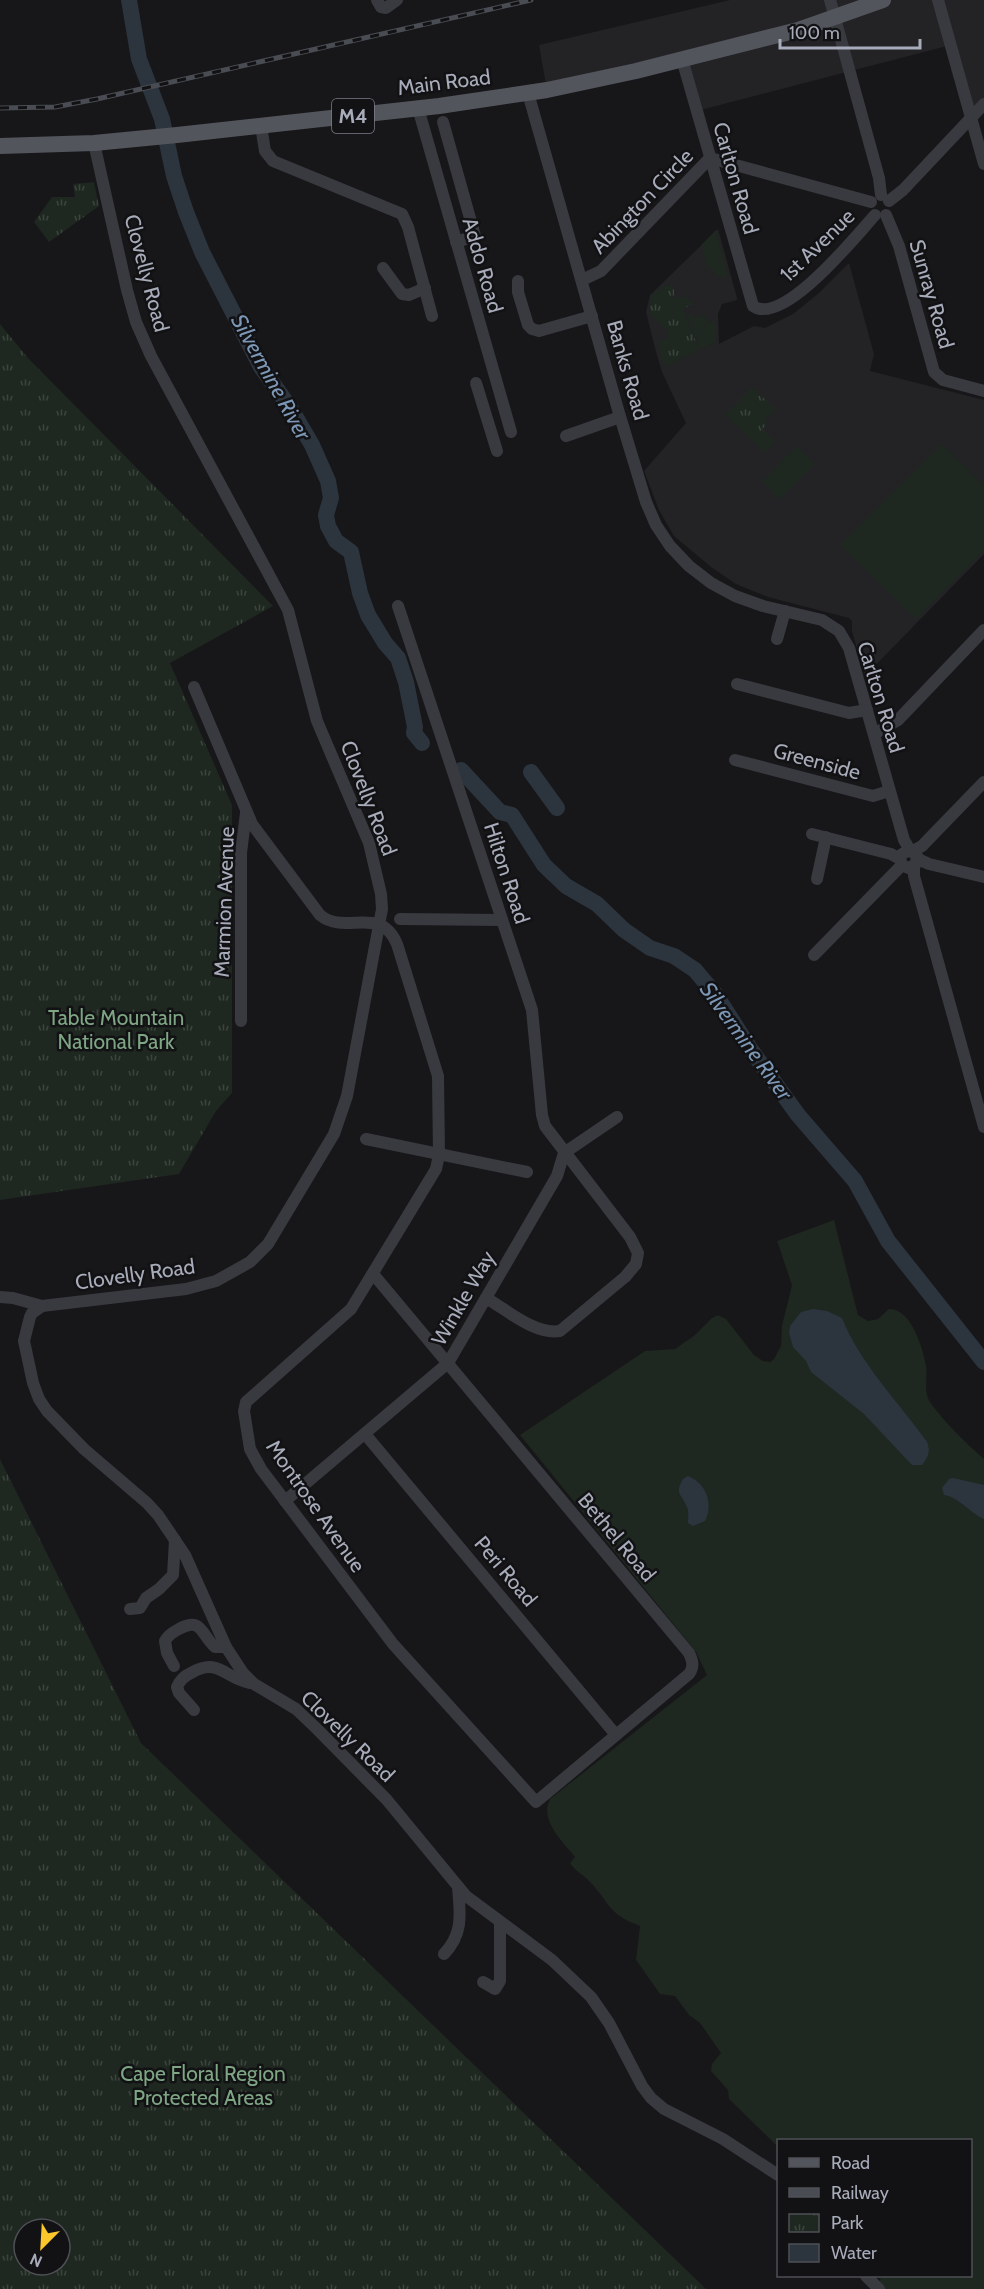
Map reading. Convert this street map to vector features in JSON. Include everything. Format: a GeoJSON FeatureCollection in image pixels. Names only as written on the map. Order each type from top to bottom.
{"type":"FeatureCollection","features":[{"type":"Feature","properties":{"kind":"main road","name":"Main Road"},"geometry":{"type":"LineString","coordinates":[[0,146],[94,143],[154,138],[528,93],[589,82],[798,30],[883,0]]}},
{"type":"Feature","properties":{"kind":"street"},"geometry":{"type":"LineString","coordinates":[[377,0],[381,7],[387,8],[397,0]]}},
{"type":"Feature","properties":{"kind":"street"},"geometry":{"type":"LineString","coordinates":[[830,0],[879,178],[880,199],[890,210],[880,215]]}},
{"type":"Feature","properties":{"kind":"street"},"geometry":{"type":"LineString","coordinates":[[938,0],[984,164]]}},
{"type":"Feature","properties":{"kind":"street","name":"Carlton Road"},"geometry":{"type":"LineString","coordinates":[[682,59],[753,306]]}},
{"type":"Feature","properties":{"kind":"street","name":"Banks Road"},"geometry":{"type":"LineString","coordinates":[[528,93],[620,417],[646,502],[656,525],[670,546],[689,566],[711,583],[735,596],[763,606]]}},
{"type":"Feature","properties":{"kind":"street"},"geometry":{"type":"LineString","coordinates":[[880,199],[903,190],[984,104]]}},
{"type":"Feature","properties":{"kind":"street","name":"Addo Road"},"geometry":{"type":"LineString","coordinates":[[418,108],[511,432]]}},
{"type":"Feature","properties":{"kind":"street"},"geometry":{"type":"LineString","coordinates":[[443,122],[475,236],[456,242]]}},
{"type":"Feature","properties":{"kind":"street"},"geometry":{"type":"LineString","coordinates":[[261,126],[265,151],[271,159],[400,212],[408,227],[432,316]]}},
{"type":"Feature","properties":{"kind":"street","name":"Clovelly Road"},"geometry":{"type":"LineString","coordinates":[[94,143],[136,322],[151,356],[288,610],[318,721],[369,843],[381,894],[380,925],[347,1096],[334,1134],[268,1244],[249,1262],[216,1281],[186,1289],[42,1306],[32,1312],[25,1329],[24,1341],[33,1383],[47,1411],[84,1449],[147,1503],[175,1540],[185,1555],[226,1647],[236,1664],[254,1684],[296,1709],[318,1730],[387,1800],[458,1887],[478,1907],[552,1960],[591,1997],[609,2023],[642,2086],[651,2098],[664,2109],[723,2139],[777,2174]]}},
{"type":"Feature","properties":{"kind":"street","name":"Abington Circle"},"geometry":{"type":"LineString","coordinates":[[582,280],[601,271],[710,158],[880,199]]}},
{"type":"Feature","properties":{"kind":"street","name":"Sunray Road"},"geometry":{"type":"LineString","coordinates":[[880,199],[871,211],[880,215],[899,246],[934,372],[943,381],[984,391]]}},
{"type":"Feature","properties":{"kind":"street","name":"1st Avenue"},"geometry":{"type":"LineString","coordinates":[[753,306],[762,311],[772,309],[802,290],[880,215]]}},
{"type":"Feature","properties":{"kind":"street"},"geometry":{"type":"LineString","coordinates":[[382,268],[404,296],[425,288]]}},
{"type":"Feature","properties":{"kind":"street"},"geometry":{"type":"LineString","coordinates":[[518,281],[518,292],[528,325],[532,329],[539,331],[592,316]]}},
{"type":"Feature","properties":{"kind":"street"},"geometry":{"type":"LineString","coordinates":[[476,383],[497,451]]}},
{"type":"Feature","properties":{"kind":"street"},"geometry":{"type":"LineString","coordinates":[[488,420],[506,416]]}},
{"type":"Feature","properties":{"kind":"street"},"geometry":{"type":"LineString","coordinates":[[566,436],[620,417]]}},
{"type":"Feature","properties":{"kind":"street","name":"Hilton Road"},"geometry":{"type":"LineString","coordinates":[[398,606],[533,1013],[542,1115],[550,1134],[635,1245],[638,1253],[636,1264],[625,1277],[560,1331],[552,1332],[541,1329],[486,1298]]}},
{"type":"Feature","properties":{"kind":"street","name":"Carlton Road"},"geometry":{"type":"LineString","coordinates":[[763,606],[822,620],[839,631],[849,648],[984,1127]]}},
{"type":"Feature","properties":{"kind":"street"},"geometry":{"type":"LineString","coordinates":[[777,639],[785,611]]}},
{"type":"Feature","properties":{"kind":"street"},"geometry":{"type":"LineString","coordinates":[[874,734],[898,720],[984,630]]}},
{"type":"Feature","properties":{"kind":"street"},"geometry":{"type":"LineString","coordinates":[[737,684],[849,713],[867,710]]}},
{"type":"Feature","properties":{"kind":"street","name":"Marmion Avenue"},"geometry":{"type":"LineString","coordinates":[[195,687],[246,813],[241,853],[241,1021]]}},
{"type":"Feature","properties":{"kind":"street","name":"Greenside"},"geometry":{"type":"LineString","coordinates":[[735,760],[873,796],[889,791]]}},
{"type":"Feature","properties":{"kind":"street"},"geometry":{"type":"LineString","coordinates":[[814,955],[984,782]]}},
{"type":"Feature","properties":{"kind":"street"},"geometry":{"type":"LineString","coordinates":[[246,813],[253,826],[323,918],[335,923],[368,922],[380,925]]}},
{"type":"Feature","properties":{"kind":"street"},"geometry":{"type":"LineString","coordinates":[[812,834],[984,877]]}},
{"type":"Feature","properties":{"kind":"street"},"geometry":{"type":"LineString","coordinates":[[817,879],[826,837]]}},
{"type":"Feature","properties":{"kind":"street"},"geometry":{"type":"LineString","coordinates":[[400,919],[502,920]]}},
{"type":"Feature","properties":{"kind":"street","name":"Montrose Avenue"},"geometry":{"type":"LineString","coordinates":[[380,925],[391,932],[397,944],[437,1071],[439,1155],[436,1169],[374,1275],[346,1315],[250,1398],[244,1406],[251,1454],[393,1644],[536,1802]]}},
{"type":"Feature","properties":{"kind":"street"},"geometry":{"type":"LineString","coordinates":[[564,1153],[616,1117]]}},
{"type":"Feature","properties":{"kind":"street"},"geometry":{"type":"LineString","coordinates":[[366,1139],[527,1172]]}},
{"type":"Feature","properties":{"kind":"street","name":"Winkle Way"},"geometry":{"type":"LineString","coordinates":[[285,1501],[448,1363],[557,1176],[564,1153]]}},
{"type":"Feature","properties":{"kind":"street","name":"Bethel Road"},"geometry":{"type":"LineString","coordinates":[[374,1275],[689,1653],[692,1660],[689,1674],[536,1802]]}},
{"type":"Feature","properties":{"kind":"street"},"geometry":{"type":"LineString","coordinates":[[0,1297],[42,1306]]}},
{"type":"Feature","properties":{"kind":"street","name":"Peri Road"},"geometry":{"type":"LineString","coordinates":[[365,1434],[616,1735]]}},
{"type":"Feature","properties":{"kind":"street"},"geometry":{"type":"LineString","coordinates":[[130,1609],[140,1608],[146,1598],[173,1575],[175,1540]]}},
{"type":"Feature","properties":{"kind":"street"},"geometry":{"type":"LineString","coordinates":[[174,1666],[167,1653],[165,1641],[172,1633],[189,1624],[200,1628],[215,1647],[226,1647]]}},
{"type":"Feature","properties":{"kind":"street"},"geometry":{"type":"LineString","coordinates":[[194,1710],[179,1693],[177,1687],[185,1676],[204,1666],[216,1667],[243,1682],[254,1684]]}},
{"type":"Feature","properties":{"kind":"street"},"geometry":{"type":"LineString","coordinates":[[444,1954],[456,1937],[461,1922],[458,1887]]}},
{"type":"Feature","properties":{"kind":"street"},"geometry":{"type":"LineString","coordinates":[[483,1982],[495,1989],[500,1981],[500,1922]]}},
{"type":"Feature","properties":{"kind":"street"},"geometry":{"type":"LineString","coordinates":[[867,2277],[879,2289]]}},
{"type":"Feature","properties":{"kind":"shaded area"},"geometry":{"type":"Polygon","coordinates":[[[730,0],[984,0],[984,104],[971,117],[951,45],[697,111],[682,59],[547,90],[539,45],[730,0]]]}},
{"type":"Feature","properties":{"kind":"shaded area"},"geometry":{"type":"Polygon","coordinates":[[[718,229],[737,298],[737,300],[722,304],[718,314],[719,344],[754,326],[765,328],[793,314],[819,293],[849,263],[874,354],[870,371],[984,400],[984,554],[865,676],[852,631],[852,621],[849,618],[768,597],[736,584],[711,567],[674,536],[659,510],[644,471],[686,423],[662,372],[656,352],[646,312],[650,295],[718,229]]]}},
{"type":"Feature","properties":{"kind":"green space"},"geometry":{"type":"Polygon","coordinates":[[[94,182],[99,206],[49,242],[34,222],[52,197],[75,197],[73,184],[94,182]]]}},
{"type":"Feature","properties":{"kind":"green space"},"geometry":{"type":"Polygon","coordinates":[[[716,230],[728,276],[719,277],[703,261],[706,260],[701,245],[716,230]]]}},
{"type":"Feature","properties":{"kind":"green space"},"geometry":{"type":"Polygon","coordinates":[[[663,285],[674,287],[674,297],[685,297],[694,303],[683,309],[699,350],[665,367],[657,342],[668,338],[668,332],[648,312],[651,296],[663,285]]]}},
{"type":"Feature","properties":{"kind":"green space"},"geometry":{"type":"Polygon","coordinates":[[[692,313],[694,318],[705,314],[708,323],[716,320],[716,342],[700,349],[687,316],[692,313]]]}},
{"type":"Feature","properties":{"kind":"green space","name":"Table Mountain National Park"},"geometry":{"type":"Polygon","coordinates":[[[0,324],[28,358],[273,606],[170,663],[232,805],[232,1093],[216,1111],[179,1174],[0,1200],[0,324]]]}},
{"type":"Feature","properties":{"kind":"green space"},"geometry":{"type":"Polygon","coordinates":[[[752,387],[776,410],[762,429],[775,442],[765,453],[725,415],[752,387]]]}},
{"type":"Feature","properties":{"kind":"green space"},"geometry":{"type":"Polygon","coordinates":[[[942,444],[984,485],[984,550],[916,619],[840,545],[942,444]]]}},
{"type":"Feature","properties":{"kind":"green space"},"geometry":{"type":"Polygon","coordinates":[[[796,446],[815,464],[780,499],[762,482],[796,446]]]}},
{"type":"Feature","properties":{"kind":"green space"},"geometry":{"type":"Polygon","coordinates":[[[834,1220],[858,1315],[868,1321],[878,1319],[889,1309],[897,1310],[904,1315],[915,1330],[922,1349],[930,1402],[984,1459],[984,2289],[883,2289],[879,2285],[881,2277],[972,2277],[972,2139],[777,2139],[777,2146],[729,2099],[728,2090],[711,2071],[712,2064],[721,2053],[700,2023],[689,2015],[675,1996],[660,1994],[636,1960],[640,1926],[614,1911],[587,1879],[572,1866],[570,1863],[575,1857],[559,1838],[548,1815],[547,1807],[550,1799],[707,1675],[696,1652],[520,1435],[645,1351],[675,1349],[718,1315],[726,1319],[754,1355],[763,1361],[770,1362],[774,1359],[781,1346],[782,1326],[792,1285],[777,1241],[834,1220]]]}},
{"type":"Feature","properties":{"kind":"green space","name":"Cape Floral Region Protected Areas"},"geometry":{"type":"Polygon","coordinates":[[[0,1459],[141,1743],[706,2289],[0,2289],[0,1459]]]}},
{"type":"Feature","properties":{"kind":"water"},"geometry":{"type":"Polygon","coordinates":[[[813,1309],[827,1311],[842,1318],[859,1351],[927,1442],[928,1454],[922,1465],[912,1465],[864,1414],[811,1372],[806,1361],[793,1347],[789,1333],[790,1326],[801,1312],[813,1309]]]}},
{"type":"Feature","properties":{"kind":"water"},"geometry":{"type":"Polygon","coordinates":[[[688,1476],[704,1489],[709,1508],[705,1521],[693,1526],[688,1523],[688,1509],[679,1491],[683,1479],[688,1476]]]}},
{"type":"Feature","properties":{"kind":"water"},"geometry":{"type":"Polygon","coordinates":[[[949,1479],[984,1485],[984,1519],[955,1499],[944,1495],[942,1488],[949,1479]]]}},
{"type":"Feature","properties":{"kind":"waterway","name":"Silvermine River"},"geometry":{"type":"LineString","coordinates":[[129,0],[139,59],[162,119],[174,176],[186,212],[202,252],[261,367],[291,409],[312,445],[328,481],[331,498],[326,515],[328,526],[336,541],[351,552],[360,593],[368,615],[385,643],[398,658],[406,682],[415,727],[414,733],[422,743]]}},
{"type":"Feature","properties":{"kind":"waterway","name":"Silvermine River"},"geometry":{"type":"LineString","coordinates":[[461,770],[500,812],[512,815],[544,865],[566,886],[597,904],[624,930],[650,948],[674,956],[695,970],[716,995],[751,1050],[798,1115],[855,1181],[888,1241],[984,1362]]}},
{"type":"Feature","properties":{"kind":"waterway"},"geometry":{"type":"LineString","coordinates":[[531,772],[557,808]]}},
{"type":"Feature","properties":{"kind":"railway"},"geometry":{"type":"LineString","coordinates":[[0,108],[55,107],[97,99],[531,0]]}}]}
